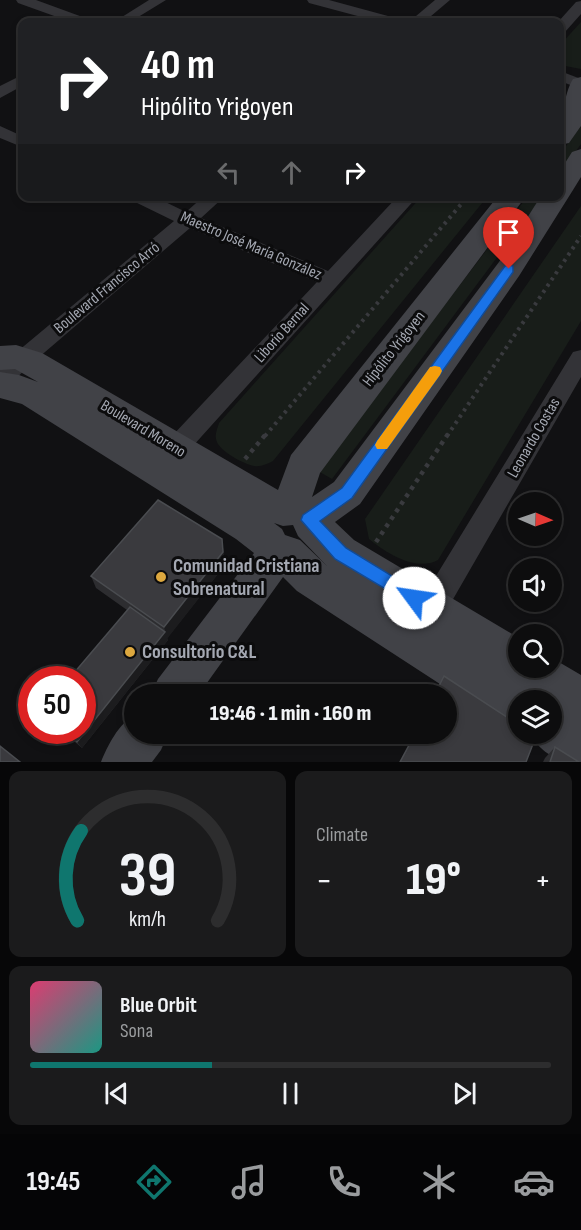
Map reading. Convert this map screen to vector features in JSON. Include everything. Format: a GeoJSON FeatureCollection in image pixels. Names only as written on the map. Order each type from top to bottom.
{"type":"FeatureCollection","features":[{"type":"Feature","properties":{"kind":"main road"},"geometry":{"type":"LineString","coordinates":[[564,132],[576,114],[580,90]]}},
{"type":"Feature","properties":{"kind":"main road"},"geometry":{"type":"LineString","coordinates":[[564,184],[581,157]]}},
{"type":"Feature","properties":{"kind":"main road","name":"Hipólito Yrigoyen"},"geometry":{"type":"LineString","coordinates":[[289,530],[304,465],[509,201]]}},
{"type":"Feature","properties":{"kind":"main road","name":"Hipólito Yrigoyen"},"geometry":{"type":"LineString","coordinates":[[180,684],[289,530],[347,493],[509,269],[552,201]]}},
{"type":"Feature","properties":{"kind":"main road","name":"Boulevard Moreno"},"geometry":{"type":"LineString","coordinates":[[8,365],[166,459],[249,526],[289,530],[360,566],[422,626],[508,700]]}},
{"type":"Feature","properties":{"kind":"main road","name":"Boulevard Moreno"},"geometry":{"type":"LineString","coordinates":[[0,385],[19,388],[166,459],[227,480],[262,501],[289,530],[311,578],[422,626],[508,658]]}},
{"type":"Feature","properties":{"kind":"main road"},"geometry":{"type":"LineString","coordinates":[[545,678],[581,700]]}},
{"type":"Feature","properties":{"kind":"main road"},"geometry":{"type":"LineString","coordinates":[[562,735],[581,747]]}},
{"type":"Feature","properties":{"kind":"main road"},"geometry":{"type":"LineString","coordinates":[[124,762],[138,744]]}},
{"type":"Feature","properties":{"kind":"street"},"geometry":{"type":"LineString","coordinates":[[23,0],[72,18]]}},
{"type":"Feature","properties":{"kind":"street"},"geometry":{"type":"LineString","coordinates":[[128,18],[159,0]]}},
{"type":"Feature","properties":{"kind":"street"},"geometry":{"type":"LineString","coordinates":[[314,0],[379,18]]}},
{"type":"Feature","properties":{"kind":"street"},"geometry":{"type":"LineString","coordinates":[[421,18],[443,0]]}},
{"type":"Feature","properties":{"kind":"street"},"geometry":{"type":"LineString","coordinates":[[564,24],[581,5]]}},
{"type":"Feature","properties":{"kind":"street"},"geometry":{"type":"LineString","coordinates":[[564,79],[580,90]]}},
{"type":"Feature","properties":{"kind":"street"},"geometry":{"type":"LineString","coordinates":[[0,93],[18,82]]}},
{"type":"Feature","properties":{"kind":"street"},"geometry":{"type":"LineString","coordinates":[[0,131],[18,140]]}},
{"type":"Feature","properties":{"kind":"street","name":"Maestro José María González"},"geometry":{"type":"LineString","coordinates":[[148,201],[331,280]]}},
{"type":"Feature","properties":{"kind":"street","name":"Boulevard Francisco Arró"},"geometry":{"type":"LineString","coordinates":[[8,365],[210,201]]}},
{"type":"Feature","properties":{"kind":"street","name":"Liborio Bernal"},"geometry":{"type":"LineString","coordinates":[[166,459],[404,201]]}},
{"type":"Feature","properties":{"kind":"street","name":"Leonardo Costas"},"geometry":{"type":"LineString","coordinates":[[422,626],[574,386],[581,358]]}},
{"type":"Feature","properties":{"kind":"path"},"geometry":{"type":"LineString","coordinates":[[227,480],[464,201]]}},
{"type":"Feature","properties":{"kind":"path"},"geometry":{"type":"LineString","coordinates":[[360,566],[581,236]]}},
{"type":"Feature","properties":{"kind":"shaded area"},"geometry":{"type":"Polygon","coordinates":[[[581,22],[581,69],[564,66],[564,41],[581,22]]]}},
{"type":"Feature","properties":{"kind":"shaded area"},"geometry":{"type":"Polygon","coordinates":[[[581,126],[581,144],[564,167],[564,149],[581,126]]]}},
{"type":"Feature","properties":{"kind":"shaded area"},"geometry":{"type":"Polygon","coordinates":[[[417,201],[484,201],[273,461],[262,466],[254,466],[228,453],[219,446],[216,439],[219,423],[417,201]]]}},
{"type":"Feature","properties":{"kind":"shaded area"},"geometry":{"type":"Polygon","coordinates":[[[524,201],[539,201],[332,479],[318,471],[524,201]]]}},
{"type":"Feature","properties":{"kind":"shaded area"},"geometry":{"type":"Polygon","coordinates":[[[581,206],[581,321],[438,560],[420,564],[402,559],[384,550],[369,539],[365,519],[581,206]]]}},
{"type":"Feature","properties":{"kind":"building","name":"Comunidad Cristiana Sobrenatural"},"geometry":{"type":"Polygon","coordinates":[[[158,500],[222,539],[223,552],[164,627],[91,576],[158,500]]]}},
{"type":"Feature","properties":{"kind":"building","name":"Consultorio C&L"},"geometry":{"type":"Polygon","coordinates":[[[130,607],[165,632],[96,718],[96,666],[80,666],[130,607]]]}},
{"type":"Feature","properties":{"kind":"building"},"geometry":{"type":"Polygon","coordinates":[[[444,676],[456,684],[440,684],[444,676]]]}},
{"type":"Feature","properties":{"kind":"building"},"geometry":{"type":"Polygon","coordinates":[[[457,684],[508,718],[508,744],[533,744],[526,762],[400,762],[410,744],[457,744],[457,684]]]}},
{"type":"Feature","properties":{"kind":"building"},"geometry":{"type":"Polygon","coordinates":[[[0,746],[20,762],[0,762],[0,746]]]}},
{"type":"Feature","properties":{"kind":"building"},"geometry":{"type":"Polygon","coordinates":[[[555,747],[579,762],[550,762],[555,747]]]}},
{"type":"Feature","properties":{"kind":"slow traffic"},"geometry":{"type":"LineString","coordinates":[[382,445],[435,371]]}},
{"type":"Feature","properties":{"kind":"place","name":"Comunidad Cristiana Sobrenatural"},"geometry":{"type":"Point","coordinates":[161,577]}},
{"type":"Feature","properties":{"kind":"place","name":"Consultorio C&L"},"geometry":{"type":"Point","coordinates":[130,652]}},
{"type":"Feature","properties":{"kind":"route"},"geometry":{"type":"LineString","coordinates":[[414,598],[340,554],[309,520],[347,493],[509,269]]}}]}
